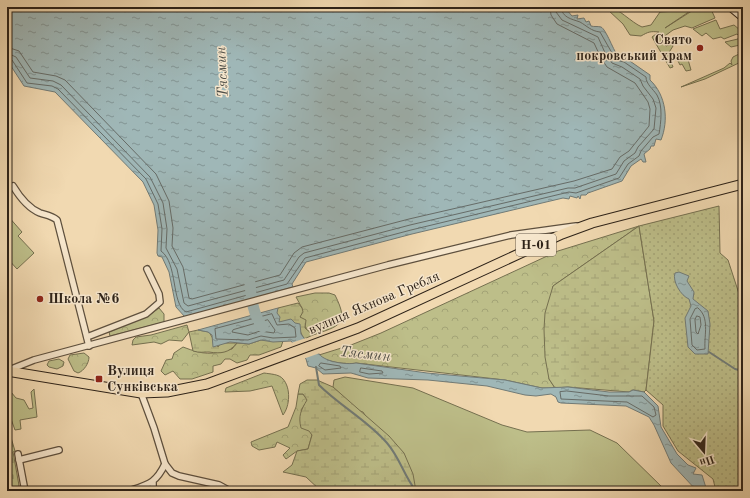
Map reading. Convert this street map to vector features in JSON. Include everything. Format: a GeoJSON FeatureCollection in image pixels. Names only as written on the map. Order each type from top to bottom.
{"type":"FeatureCollection","features":[{"type":"Feature","properties":{"kind":"main road","name":"вулиця Яхнова Гребля"},"geometry":{"type":"LineString","coordinates":[[7,371],[141,394],[166,392],[207,384],[339,336],[533,246],[592,223],[743,184]]}},
{"type":"Feature","properties":{"kind":"street"},"geometry":{"type":"LineString","coordinates":[[731,7],[743,17]]}},
{"type":"Feature","properties":{"kind":"street"},"geometry":{"type":"LineString","coordinates":[[13,186],[19,196],[33,210],[52,216],[57,220],[89,346]]}},
{"type":"Feature","properties":{"kind":"street"},"geometry":{"type":"LineString","coordinates":[[7,371],[34,360],[388,265],[511,235],[592,223]]}},
{"type":"Feature","properties":{"kind":"street"},"geometry":{"type":"LineString","coordinates":[[87,337],[146,314],[160,302],[160,294],[147,269]]}},
{"type":"Feature","properties":{"kind":"street"},"geometry":{"type":"LineString","coordinates":[[141,394],[159,440],[165,464],[172,472],[179,476],[219,485],[230,491]]}},
{"type":"Feature","properties":{"kind":"street"},"geometry":{"type":"LineString","coordinates":[[19,460],[59,450]]}},
{"type":"Feature","properties":{"kind":"street"},"geometry":{"type":"LineString","coordinates":[[18,454],[25,491]]}},
{"type":"Feature","properties":{"kind":"street"},"geometry":{"type":"LineString","coordinates":[[129,491],[153,483],[160,475],[165,464]]}},
{"type":"Feature","properties":{"kind":"street"},"geometry":{"type":"LineString","coordinates":[[160,475],[172,472]]}},
{"type":"Feature","properties":{"kind":"street"},"geometry":{"type":"LineString","coordinates":[[153,483],[153,491]]}},
{"type":"Feature","properties":{"kind":"green space"},"geometry":{"type":"Polygon","coordinates":[[[609,7],[642,27],[651,25],[660,12],[676,11],[683,7],[696,7],[665,28],[698,7],[710,7],[715,18],[692,28],[685,26],[673,30],[662,38],[666,46],[672,44],[673,46],[668,54],[673,67],[670,68],[652,37],[659,32],[649,32],[641,36],[630,35],[623,24],[608,10],[609,7]]]}},
{"type":"Feature","properties":{"kind":"green space"},"geometry":{"type":"Polygon","coordinates":[[[716,20],[720,29],[734,25],[742,33],[743,40],[739,43],[740,45],[731,47],[725,42],[738,39],[739,36],[737,34],[724,39],[721,37],[713,39],[706,33],[702,36],[693,29],[716,20]]]}},
{"type":"Feature","properties":{"kind":"green space"},"geometry":{"type":"Polygon","coordinates":[[[743,50],[743,61],[705,79],[681,87],[724,68],[730,63],[732,65],[731,61],[733,57],[739,54],[738,52],[743,50]]]}},
{"type":"Feature","properties":{"kind":"green space"},"geometry":{"type":"Polygon","coordinates":[[[687,56],[691,70],[686,71],[677,59],[687,56]]]}},
{"type":"Feature","properties":{"kind":"green space"},"geometry":{"type":"Polygon","coordinates":[[[719,206],[720,253],[728,260],[743,306],[743,491],[716,491],[713,479],[678,451],[663,426],[663,405],[646,390],[654,321],[639,226],[719,206]]]}},
{"type":"Feature","properties":{"kind":"green space"},"geometry":{"type":"Polygon","coordinates":[[[7,215],[22,232],[18,236],[34,253],[17,269],[7,258],[7,215]]]}},
{"type":"Feature","properties":{"kind":"green space"},"geometry":{"type":"Polygon","coordinates":[[[639,226],[553,286],[549,379],[555,388],[542,388],[505,380],[356,363],[348,364],[325,359],[319,355],[351,345],[381,333],[558,251],[639,226]]]}},
{"type":"Feature","properties":{"kind":"green space"},"geometry":{"type":"Polygon","coordinates":[[[639,226],[654,321],[646,390],[644,392],[633,390],[629,392],[568,387],[555,388],[549,379],[545,357],[544,329],[545,313],[553,286],[639,226]]]}},
{"type":"Feature","properties":{"kind":"green space"},"geometry":{"type":"Polygon","coordinates":[[[315,293],[329,293],[335,295],[342,313],[339,323],[330,329],[313,335],[308,332],[300,317],[302,308],[296,297],[315,293]]]}},
{"type":"Feature","properties":{"kind":"green space"},"geometry":{"type":"Polygon","coordinates":[[[298,303],[303,312],[300,317],[306,320],[305,328],[313,335],[304,339],[299,329],[279,322],[276,313],[278,308],[298,303]]]}},
{"type":"Feature","properties":{"kind":"green space"},"geometry":{"type":"Polygon","coordinates":[[[159,308],[164,314],[164,322],[110,336],[109,332],[148,316],[159,308]]]}},
{"type":"Feature","properties":{"kind":"green space"},"geometry":{"type":"Polygon","coordinates":[[[187,325],[189,332],[182,341],[169,340],[161,344],[154,342],[132,345],[133,340],[136,337],[151,335],[187,325]]]}},
{"type":"Feature","properties":{"kind":"green space"},"geometry":{"type":"Polygon","coordinates":[[[198,330],[209,332],[218,347],[221,343],[237,343],[228,351],[221,353],[193,351],[189,332],[198,330]]]}},
{"type":"Feature","properties":{"kind":"green space"},"geometry":{"type":"Polygon","coordinates":[[[261,340],[283,341],[281,347],[259,355],[250,355],[247,360],[237,363],[230,359],[225,359],[221,364],[213,366],[213,372],[192,379],[180,379],[173,371],[165,375],[161,371],[166,360],[172,359],[174,353],[183,347],[202,353],[213,353],[232,349],[237,343],[249,344],[261,340]]]}},
{"type":"Feature","properties":{"kind":"green space"},"geometry":{"type":"Polygon","coordinates":[[[84,353],[89,357],[88,362],[84,369],[78,373],[74,371],[68,359],[70,355],[84,353]]]}},
{"type":"Feature","properties":{"kind":"green space"},"geometry":{"type":"Polygon","coordinates":[[[59,359],[64,362],[63,366],[57,369],[47,365],[49,361],[59,359]]]}},
{"type":"Feature","properties":{"kind":"green space"},"geometry":{"type":"Polygon","coordinates":[[[264,373],[279,376],[286,383],[289,397],[287,407],[283,415],[272,386],[250,391],[225,392],[226,388],[264,373]]]}},
{"type":"Feature","properties":{"kind":"green space"},"geometry":{"type":"Polygon","coordinates":[[[345,377],[413,388],[502,425],[527,432],[590,430],[617,443],[662,487],[664,491],[416,491],[363,412],[357,410],[333,387],[334,380],[345,377]]]}},
{"type":"Feature","properties":{"kind":"green space"},"geometry":{"type":"Polygon","coordinates":[[[307,380],[317,380],[333,387],[389,436],[404,453],[413,474],[416,491],[321,491],[306,477],[283,472],[292,465],[297,451],[308,449],[312,435],[309,431],[301,428],[300,424],[301,413],[307,400],[303,394],[298,394],[300,384],[307,380]]]}},
{"type":"Feature","properties":{"kind":"green space"},"geometry":{"type":"Polygon","coordinates":[[[34,389],[37,417],[20,420],[21,429],[15,430],[7,408],[7,393],[11,392],[16,398],[24,400],[29,409],[33,408],[31,392],[34,389]]]}},
{"type":"Feature","properties":{"kind":"green space"},"geometry":{"type":"Polygon","coordinates":[[[298,394],[303,394],[308,400],[301,410],[312,435],[308,449],[297,451],[286,459],[283,455],[290,448],[277,442],[275,447],[259,450],[252,446],[251,442],[288,427],[296,407],[298,394]]]}},
{"type":"Feature","properties":{"kind":"green space"},"geometry":{"type":"Polygon","coordinates":[[[7,424],[15,451],[13,452],[20,491],[7,491],[7,424]]]}},
{"type":"Feature","properties":{"kind":"water"},"geometry":{"type":"Polygon","coordinates":[[[7,7],[561,7],[566,9],[572,16],[578,15],[577,19],[584,18],[586,22],[589,21],[591,26],[601,27],[619,58],[624,57],[650,75],[650,80],[660,93],[663,100],[665,124],[661,140],[656,139],[654,146],[651,146],[650,149],[644,154],[646,162],[643,162],[641,159],[631,166],[622,181],[586,195],[581,195],[580,199],[578,196],[577,198],[570,196],[569,199],[563,198],[412,234],[306,262],[292,284],[293,287],[185,317],[176,307],[169,272],[162,257],[158,256],[157,253],[158,230],[154,205],[143,182],[55,92],[24,86],[7,60],[7,7]]]}},
{"type":"Feature","properties":{"kind":"water"},"geometry":{"type":"Polygon","coordinates":[[[679,272],[689,276],[687,281],[694,292],[693,299],[708,311],[710,324],[708,354],[695,354],[688,347],[685,318],[691,306],[689,299],[683,295],[676,284],[674,276],[675,273],[679,272]]]}},
{"type":"Feature","properties":{"kind":"water","name":"Тясмин"},"geometry":{"type":"Polygon","coordinates":[[[278,308],[277,313],[280,317],[279,322],[291,319],[295,323],[300,324],[301,334],[315,353],[318,352],[324,358],[335,362],[347,364],[356,363],[427,373],[505,380],[542,388],[568,387],[609,392],[629,392],[633,390],[644,392],[658,406],[661,427],[677,454],[688,465],[696,468],[693,474],[702,475],[707,491],[697,491],[671,463],[649,417],[626,406],[561,403],[558,402],[556,397],[551,394],[536,396],[525,395],[487,386],[428,380],[368,378],[351,373],[323,374],[316,368],[308,366],[306,359],[291,341],[273,342],[261,340],[249,344],[230,342],[213,347],[212,335],[208,332],[198,330],[278,308]]]}},
{"type":"Feature","properties":{"kind":"pier"},"geometry":{"type":"Polygon","coordinates":[[[306,338],[320,353],[303,359],[291,343],[306,338]]]}},
{"type":"Feature","properties":{"kind":"waterway","name":"Тясмин"},"geometry":{"type":"LineString","coordinates":[[250,283],[255,312],[263,327]]}},
{"type":"Feature","properties":{"kind":"waterway"},"geometry":{"type":"LineString","coordinates":[[709,352],[735,369],[743,371]]}},
{"type":"Feature","properties":{"kind":"waterway"},"geometry":{"type":"LineString","coordinates":[[316,367],[319,385],[371,427],[387,443],[416,491]]}},
{"type":"Feature","properties":{"kind":"place","name":"Свято покровський храм"},"geometry":{"type":"Point","coordinates":[700,48]}},
{"type":"Feature","properties":{"kind":"place","name":"Школа №6"},"geometry":{"type":"Point","coordinates":[40,299]}},
{"type":"Feature","properties":{"kind":"place","name":"Вулиця Сунківська"},"geometry":{"type":"Point","coordinates":[99,379]}}]}
